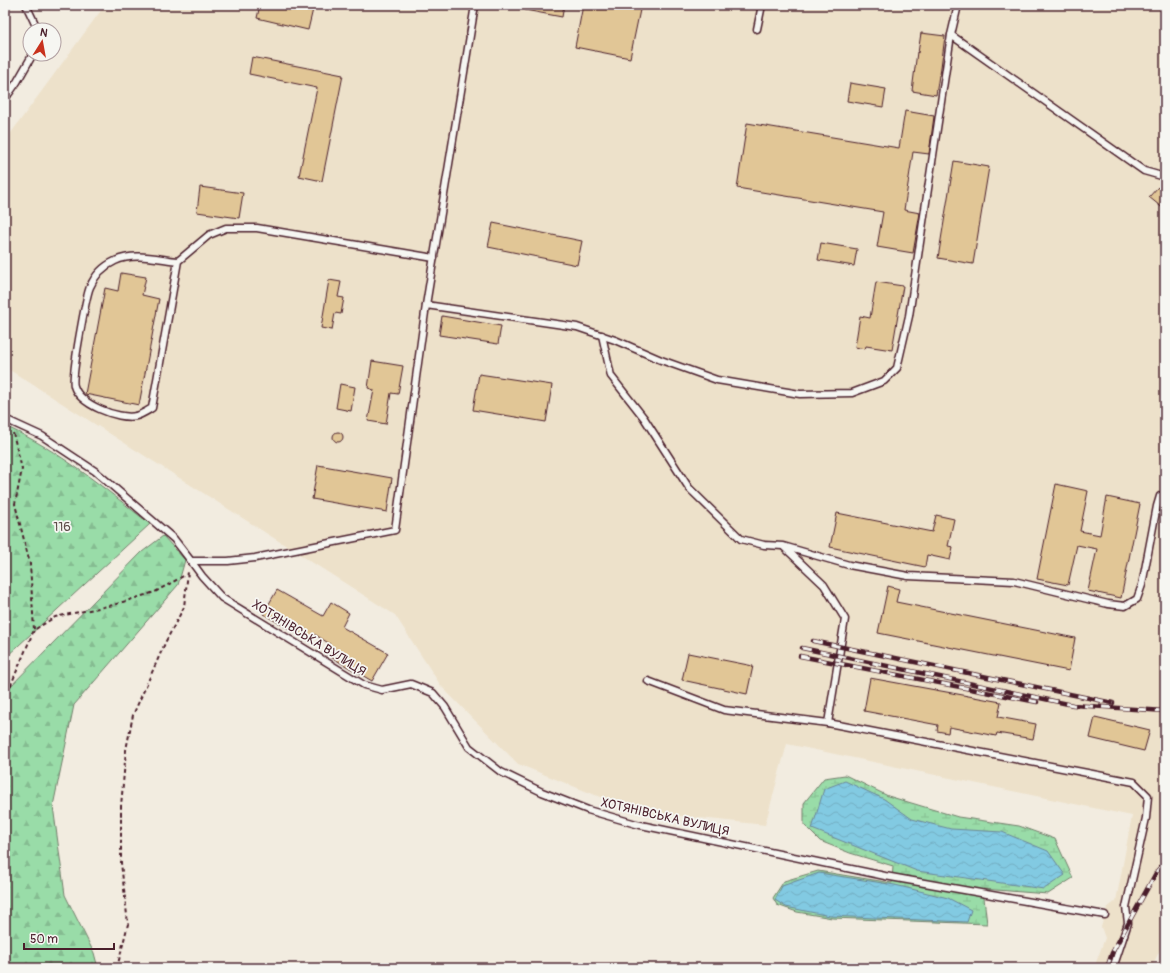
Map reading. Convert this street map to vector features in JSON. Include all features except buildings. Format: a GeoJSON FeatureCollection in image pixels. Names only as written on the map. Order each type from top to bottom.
{"type":"FeatureCollection","features":[{"type":"Feature","properties":{"kind":"lane"},"geometry":{"type":"LineString","coordinates":[[26,5],[34,22]]}},
{"type":"Feature","properties":{"kind":"lane"},"geometry":{"type":"LineString","coordinates":[[191,562],[228,561],[255,558],[395,530],[426,305],[475,5]]}},
{"type":"Feature","properties":{"kind":"lane"},"geometry":{"type":"LineString","coordinates":[[757,29],[762,5]]}},
{"type":"Feature","properties":{"kind":"lane"},"geometry":{"type":"LineString","coordinates":[[426,305],[576,327],[717,380],[800,394],[852,393],[884,381],[896,368],[909,316],[951,35],[958,5]]}},
{"type":"Feature","properties":{"kind":"lane"},"geometry":{"type":"LineString","coordinates":[[951,35],[1144,171],[1165,177]]}},
{"type":"Feature","properties":{"kind":"lane"},"geometry":{"type":"LineString","coordinates":[[5,100],[28,62]]}},
{"type":"Feature","properties":{"kind":"lane"},"geometry":{"type":"LineString","coordinates":[[178,261],[133,256],[116,261],[101,270],[90,287],[75,364],[73,385],[81,398],[113,415],[135,416],[152,408],[178,261],[209,234],[226,228],[257,228],[434,258]]}},
{"type":"Feature","properties":{"kind":"lane"},"geometry":{"type":"LineString","coordinates":[[602,336],[611,376],[644,418],[689,488],[741,538],[764,545],[783,546],[849,565],[908,576],[1014,581],[1108,604],[1125,606],[1137,599],[1140,592],[1157,506],[1160,496],[1165,493]]}},
{"type":"Feature","properties":{"kind":"lane","name":"ХОТЯНІВСЬКА ВУЛИЦЯ"},"geometry":{"type":"LineString","coordinates":[[8,420],[42,436],[94,471],[174,539],[202,576],[222,598],[364,685],[382,690],[411,684],[433,693],[445,707],[469,747],[501,772],[542,792],[588,810],[636,824],[885,876],[1105,915]]}},
{"type":"Feature","properties":{"kind":"lane"},"geometry":{"type":"LineString","coordinates":[[783,546],[824,585],[845,618],[828,723]]}},
{"type":"Feature","properties":{"kind":"lane"},"geometry":{"type":"LineString","coordinates":[[648,681],[724,710],[828,723],[1134,782],[1148,796],[1146,818],[1126,907],[1128,924],[1113,968]]}},
{"type":"Feature","properties":{"kind":"path"},"geometry":{"type":"LineString","coordinates":[[5,699],[34,630],[30,564],[15,504],[22,469],[8,420]]}},
{"type":"Feature","properties":{"kind":"path"},"geometry":{"type":"LineString","coordinates":[[117,968],[128,924],[121,863],[121,806],[126,750],[133,715],[166,641],[184,607],[187,574],[191,562]]}},
{"type":"Feature","properties":{"kind":"path"},"geometry":{"type":"LineString","coordinates":[[34,630],[55,617],[113,605],[155,592],[187,574]]}},
{"type":"Feature","properties":{"kind":"shaded area"},"geometry":{"type":"Polygon","coordinates":[[[105,5],[1165,5],[1165,940],[1151,968],[1094,968],[1105,938],[1101,927],[1107,908],[1116,901],[1132,816],[787,744],[765,825],[635,811],[518,764],[441,686],[395,615],[5,367],[5,141],[105,5]]]}},
{"type":"Feature","properties":{"kind":"green space","name":"116"},"geometry":{"type":"Polygon","coordinates":[[[5,426],[44,446],[80,470],[150,524],[5,658],[5,426]]]}},
{"type":"Feature","properties":{"kind":"green space"},"geometry":{"type":"Polygon","coordinates":[[[163,536],[185,560],[178,585],[74,705],[53,806],[65,895],[94,953],[98,968],[5,968],[5,692],[142,552],[163,536]]]}},
{"type":"Feature","properties":{"kind":"green space"},"geometry":{"type":"Polygon","coordinates":[[[845,775],[888,796],[958,817],[1019,826],[1055,839],[1073,878],[1048,894],[983,889],[987,924],[832,918],[797,912],[777,905],[773,898],[784,881],[818,871],[892,883],[893,866],[850,853],[820,841],[804,825],[804,803],[824,778],[845,775]]]}},
{"type":"Feature","properties":{"kind":"water"},"geometry":{"type":"Polygon","coordinates":[[[845,781],[884,799],[912,819],[951,829],[1002,832],[1048,851],[1065,875],[1044,889],[917,871],[812,829],[824,789],[845,781]]]}},
{"type":"Feature","properties":{"kind":"water"},"geometry":{"type":"Polygon","coordinates":[[[819,873],[895,885],[948,898],[971,910],[967,922],[830,916],[786,907],[775,900],[782,886],[819,873]]]}},
{"type":"Feature","properties":{"kind":"railway"},"geometry":{"type":"LineString","coordinates":[[813,641],[1113,703]]}},
{"type":"Feature","properties":{"kind":"railway"},"geometry":{"type":"LineString","coordinates":[[802,648],[1073,705],[1165,711]]}},
{"type":"Feature","properties":{"kind":"railway"},"geometry":{"type":"LineString","coordinates":[[800,656],[1037,702]]}},
{"type":"Feature","properties":{"kind":"railway"},"geometry":{"type":"LineString","coordinates":[[1107,968],[1112,953],[1157,871],[1165,862]]}}]}
